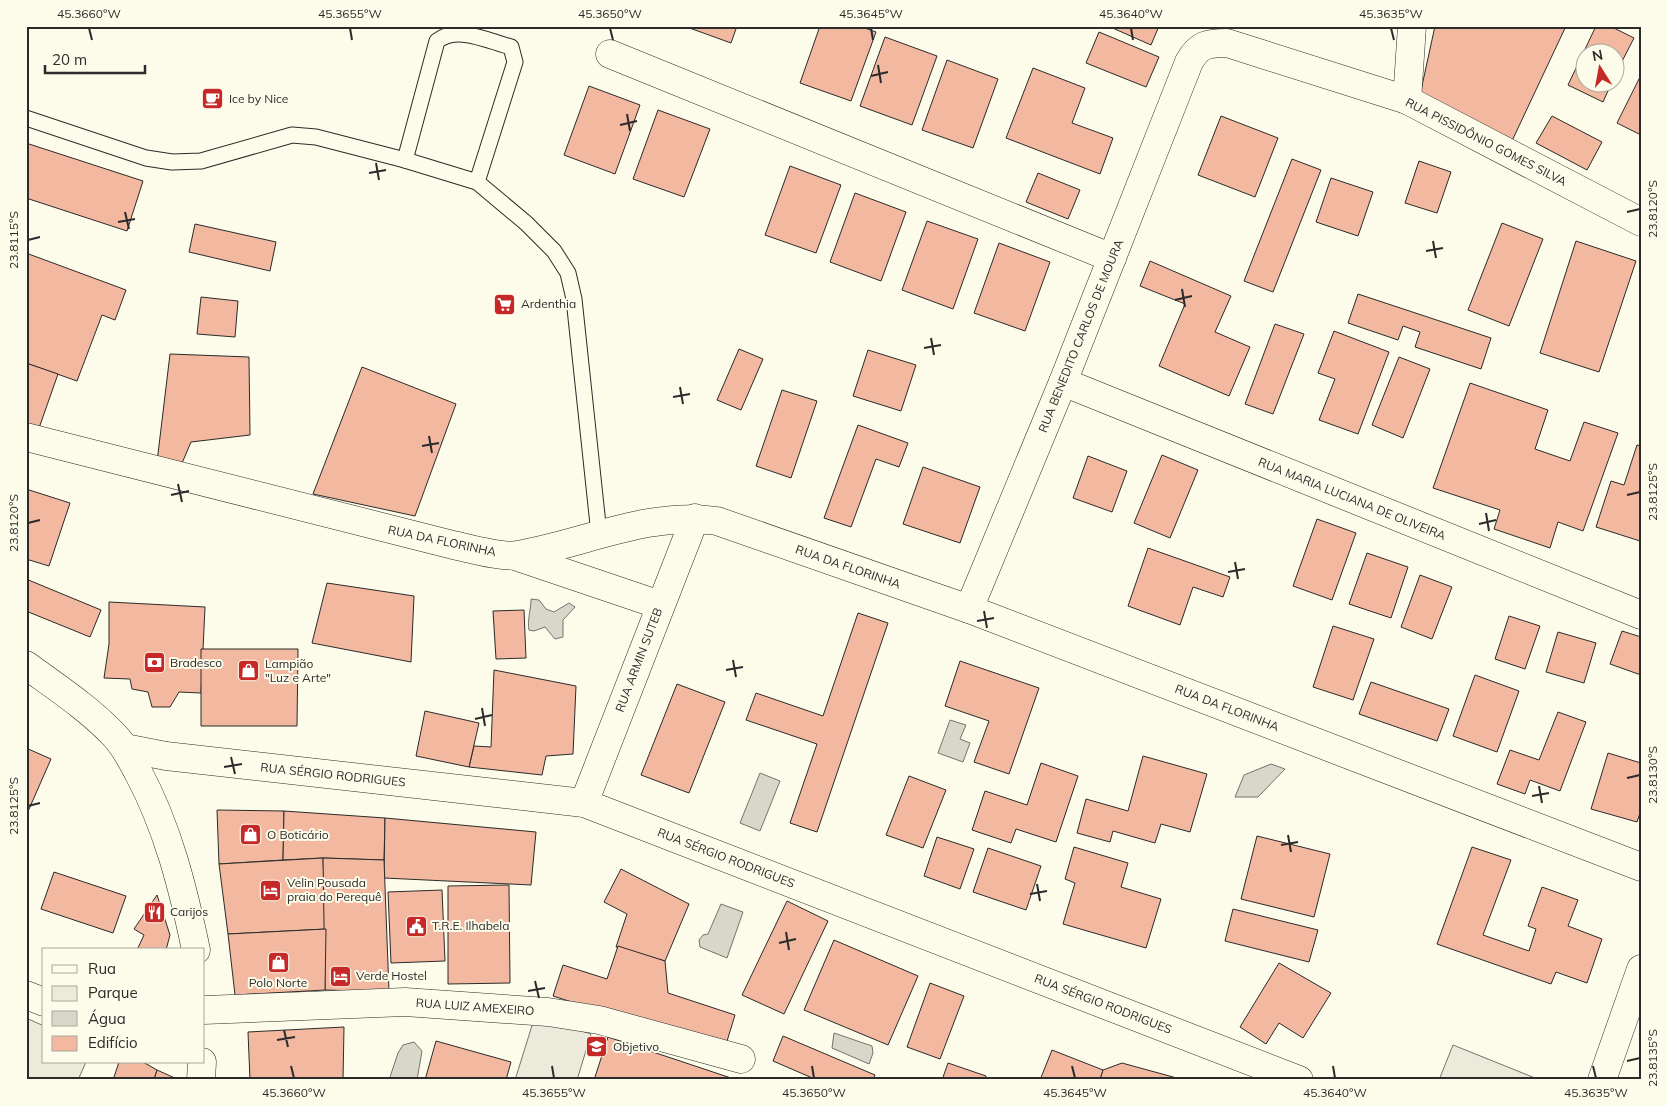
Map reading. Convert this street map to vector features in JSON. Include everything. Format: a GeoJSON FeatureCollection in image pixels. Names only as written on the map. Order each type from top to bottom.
{"type":"FeatureCollection","features":[{"type":"Feature","properties":{"kind":"street"},"geometry":{"type":"LineString","coordinates":[[1407,100],[1412,26]]}},
{"type":"Feature","properties":{"kind":"street","name":"RUA PISSIDÔNIO GOMES SILVA"},"geometry":{"type":"LineString","coordinates":[[1189,62],[1195,50],[1211,43],[1227,43],[1407,100],[1641,222]]}},
{"type":"Feature","properties":{"kind":"street"},"geometry":{"type":"LineString","coordinates":[[610,54],[1112,258]]}},
{"type":"Feature","properties":{"kind":"street","name":"RUA BENEDITO CARLOS DE MOURA"},"geometry":{"type":"LineString","coordinates":[[969,609],[1064,382],[1189,62]]}},
{"type":"Feature","properties":{"kind":"street","name":"RUA MARIA LUCIANA DE OLIVEIRA"},"geometry":{"type":"LineString","coordinates":[[1064,382],[1641,615]]}},
{"type":"Feature","properties":{"kind":"street","name":"RUA DA FLORINHA"},"geometry":{"type":"LineString","coordinates":[[26,438],[452,545],[515,556],[654,521],[695,518],[716,521],[969,609],[1641,867]]}},
{"type":"Feature","properties":{"kind":"street","name":"RUA ARMIN SUTEB"},"geometry":{"type":"LineString","coordinates":[[584,803],[695,518]]}},
{"type":"Feature","properties":{"kind":"street"},"geometry":{"type":"LineString","coordinates":[[515,556],[660,605]]}},
{"type":"Feature","properties":{"kind":"street"},"geometry":{"type":"LineString","coordinates":[[26,665],[85,708],[125,748],[147,788],[168,841],[184,894],[196,948]]}},
{"type":"Feature","properties":{"kind":"street","name":"RUA SÉRGIO RODRIGUES"},"geometry":{"type":"LineString","coordinates":[[125,748],[166,756],[584,803],[1299,1080]]}},
{"type":"Feature","properties":{"kind":"street"},"geometry":{"type":"LineString","coordinates":[[1602,1080],[1641,969]]}},
{"type":"Feature","properties":{"kind":"street"},"geometry":{"type":"LineString","coordinates":[[26,995],[42,1001]]}},
{"type":"Feature","properties":{"kind":"street","name":"RUA LUIZ AMEXEIRO"},"geometry":{"type":"LineString","coordinates":[[205,1010],[405,1002],[548,1012],[599,1020],[741,1059]]}},
{"type":"Feature","properties":{"kind":"street"},"geometry":{"type":"LineString","coordinates":[[201,1080],[202,1064]]}},
{"type":"Feature","properties":{"kind":"lane"},"geometry":{"type":"LineString","coordinates":[[405,160],[437,41],[446,34],[460,33],[511,47],[515,62],[477,182]]}},
{"type":"Feature","properties":{"kind":"lane"},"geometry":{"type":"LineString","coordinates":[[26,118],[146,158],[172,162],[201,161],[292,135],[316,137],[405,160],[477,182],[526,223],[554,250],[568,273],[574,299],[599,534]]}},
{"type":"Feature","properties":{"kind":"green space"},"geometry":{"type":"Polygon","coordinates":[[[535,1016],[591,1034],[577,1080],[515,1080],[535,1016]]]}},
{"type":"Feature","properties":{"kind":"green space"},"geometry":{"type":"Polygon","coordinates":[[[1453,1045],[1540,1080],[1439,1080],[1453,1045]]]}},
{"type":"Feature","properties":{"kind":"shaded area"},"geometry":{"type":"Polygon","coordinates":[[[26,1018],[42,1025],[42,1064],[85,1064],[78,1080],[26,1080],[26,1018]]]}},
{"type":"Feature","properties":{"kind":"water"},"geometry":{"type":"Polygon","coordinates":[[[531,599],[539,600],[546,609],[554,612],[569,603],[575,607],[563,620],[563,637],[555,639],[545,627],[534,631],[529,630],[528,622],[531,599]]]}},
{"type":"Feature","properties":{"kind":"water"},"geometry":{"type":"Polygon","coordinates":[[[950,720],[966,725],[960,739],[970,743],[963,762],[938,753],[950,720]]]}},
{"type":"Feature","properties":{"kind":"water"},"geometry":{"type":"Polygon","coordinates":[[[1271,764],[1285,769],[1258,797],[1235,797],[1244,775],[1271,764]]]}},
{"type":"Feature","properties":{"kind":"water"},"geometry":{"type":"Polygon","coordinates":[[[760,773],[780,781],[760,831],[740,823],[760,773]]]}},
{"type":"Feature","properties":{"kind":"water"},"geometry":{"type":"Polygon","coordinates":[[[721,904],[743,912],[727,958],[700,947],[699,940],[703,935],[708,934],[721,904]]]}},
{"type":"Feature","properties":{"kind":"water"},"geometry":{"type":"Polygon","coordinates":[[[834,1033],[872,1046],[873,1053],[869,1064],[832,1048],[834,1033]]]}},
{"type":"Feature","properties":{"kind":"water"},"geometry":{"type":"Polygon","coordinates":[[[414,1042],[422,1051],[417,1080],[389,1080],[398,1053],[403,1045],[414,1042]]]}},
{"type":"Feature","properties":{"kind":"building"},"geometry":{"type":"Polygon","coordinates":[[[684,26],[737,26],[731,43],[684,26]]]}},
{"type":"Feature","properties":{"kind":"building"},"geometry":{"type":"Polygon","coordinates":[[[820,26],[859,26],[876,32],[851,101],[800,83],[820,26]]]}},
{"type":"Feature","properties":{"kind":"building"},"geometry":{"type":"Polygon","coordinates":[[[1108,26],[1159,26],[1151,45],[1108,26]]]}},
{"type":"Feature","properties":{"kind":"building"},"geometry":{"type":"Polygon","coordinates":[[[1435,26],[1566,26],[1511,143],[1420,95],[1435,26]]]}},
{"type":"Feature","properties":{"kind":"building"},"geometry":{"type":"Polygon","coordinates":[[[1596,26],[1610,26],[1634,38],[1624,58],[1624,42],[1588,42],[1596,26]]]}},
{"type":"Feature","properties":{"kind":"building"},"geometry":{"type":"Polygon","coordinates":[[[1099,32],[1159,57],[1146,87],[1086,63],[1099,32]]]}},
{"type":"Feature","properties":{"kind":"building"},"geometry":{"type":"Polygon","coordinates":[[[885,37],[937,56],[912,125],[860,106],[885,37]]]}},
{"type":"Feature","properties":{"kind":"building"},"geometry":{"type":"Polygon","coordinates":[[[947,60],[998,79],[973,148],[922,130],[947,60]]]}},
{"type":"Feature","properties":{"kind":"building"},"geometry":{"type":"Polygon","coordinates":[[[1033,68],[1085,88],[1072,123],[1113,138],[1100,174],[1006,138],[1033,68]]]}},
{"type":"Feature","properties":{"kind":"building"},"geometry":{"type":"Polygon","coordinates":[[[1574,72],[1574,88],[1568,85],[1574,72]]]}},
{"type":"Feature","properties":{"kind":"building"},"geometry":{"type":"Polygon","coordinates":[[[1641,75],[1641,135],[1617,123],[1641,75]]]}},
{"type":"Feature","properties":{"kind":"building"},"geometry":{"type":"Polygon","coordinates":[[[589,86],[640,105],[615,174],[564,155],[589,86]]]}},
{"type":"Feature","properties":{"kind":"building"},"geometry":{"type":"Polygon","coordinates":[[[1582,92],[1608,92],[1603,102],[1582,92]]]}},
{"type":"Feature","properties":{"kind":"building"},"geometry":{"type":"Polygon","coordinates":[[[658,110],[710,129],[684,197],[633,179],[658,110]]]}},
{"type":"Feature","properties":{"kind":"building"},"geometry":{"type":"Polygon","coordinates":[[[1221,116],[1278,138],[1255,197],[1198,175],[1221,116]]]}},
{"type":"Feature","properties":{"kind":"building"},"geometry":{"type":"Polygon","coordinates":[[[1552,116],[1602,142],[1587,170],[1536,143],[1552,116]]]}},
{"type":"Feature","properties":{"kind":"building"},"geometry":{"type":"Polygon","coordinates":[[[26,143],[143,181],[127,231],[26,198],[26,143]]]}},
{"type":"Feature","properties":{"kind":"building"},"geometry":{"type":"Polygon","coordinates":[[[1292,159],[1321,170],[1273,292],[1244,281],[1292,159]]]}},
{"type":"Feature","properties":{"kind":"building"},"geometry":{"type":"Polygon","coordinates":[[[1419,161],[1451,172],[1437,213],[1405,203],[1419,161]]]}},
{"type":"Feature","properties":{"kind":"building"},"geometry":{"type":"Polygon","coordinates":[[[790,166],[841,185],[816,253],[765,235],[790,166]]]}},
{"type":"Feature","properties":{"kind":"building"},"geometry":{"type":"Polygon","coordinates":[[[1038,173],[1080,190],[1068,219],[1026,202],[1038,173]]]}},
{"type":"Feature","properties":{"kind":"building"},"geometry":{"type":"Polygon","coordinates":[[[1331,178],[1373,192],[1358,236],[1316,222],[1331,178]]]}},
{"type":"Feature","properties":{"kind":"building"},"geometry":{"type":"Polygon","coordinates":[[[855,193],[906,212],[881,281],[830,262],[855,193]]]}},
{"type":"Feature","properties":{"kind":"building"},"geometry":{"type":"Polygon","coordinates":[[[927,221],[978,239],[953,309],[902,290],[927,221]]]}},
{"type":"Feature","properties":{"kind":"building"},"geometry":{"type":"Polygon","coordinates":[[[1502,223],[1543,239],[1509,326],[1468,310],[1502,223]]]}},
{"type":"Feature","properties":{"kind":"building"},"geometry":{"type":"Polygon","coordinates":[[[195,224],[276,242],[270,271],[189,252],[195,224]]]}},
{"type":"Feature","properties":{"kind":"building"},"geometry":{"type":"Polygon","coordinates":[[[1576,241],[1636,261],[1599,372],[1540,353],[1576,241]]]}},
{"type":"Feature","properties":{"kind":"building"},"geometry":{"type":"Polygon","coordinates":[[[999,243],[1050,262],[1025,331],[974,313],[999,243]]]}},
{"type":"Feature","properties":{"kind":"building"},"geometry":{"type":"Polygon","coordinates":[[[26,253],[126,290],[115,320],[102,315],[77,381],[26,363],[26,253]]]}},
{"type":"Feature","properties":{"kind":"building"},"geometry":{"type":"Polygon","coordinates":[[[1150,261],[1231,296],[1215,332],[1250,347],[1229,396],[1159,366],[1185,304],[1140,286],[1150,261]]]}},
{"type":"Feature","properties":{"kind":"building"},"geometry":{"type":"Polygon","coordinates":[[[1358,294],[1491,338],[1481,369],[1415,347],[1420,332],[1403,326],[1398,340],[1348,323],[1358,294]]]}},
{"type":"Feature","properties":{"kind":"building"},"geometry":{"type":"Polygon","coordinates":[[[201,297],[238,301],[235,337],[197,334],[201,297]]]}},
{"type":"Feature","properties":{"kind":"building"},"geometry":{"type":"Polygon","coordinates":[[[1275,324],[1304,334],[1273,414],[1245,404],[1275,324]]]}},
{"type":"Feature","properties":{"kind":"building"},"geometry":{"type":"Polygon","coordinates":[[[1334,331],[1389,352],[1358,434],[1319,420],[1335,379],[1318,373],[1334,331]]]}},
{"type":"Feature","properties":{"kind":"building"},"geometry":{"type":"Polygon","coordinates":[[[739,349],[763,359],[741,410],[717,400],[739,349]]]}},
{"type":"Feature","properties":{"kind":"building"},"geometry":{"type":"Polygon","coordinates":[[[868,350],[916,365],[901,411],[853,396],[868,350]]]}},
{"type":"Feature","properties":{"kind":"building"},"geometry":{"type":"Polygon","coordinates":[[[170,354],[249,357],[250,435],[191,442],[180,468],[157,462],[170,354]]]}},
{"type":"Feature","properties":{"kind":"building"},"geometry":{"type":"Polygon","coordinates":[[[1399,357],[1430,369],[1403,438],[1372,425],[1399,357]]]}},
{"type":"Feature","properties":{"kind":"building"},"geometry":{"type":"Polygon","coordinates":[[[26,363],[58,374],[38,431],[26,426],[26,363]]]}},
{"type":"Feature","properties":{"kind":"building"},"geometry":{"type":"Polygon","coordinates":[[[362,367],[456,404],[415,516],[313,494],[362,367]]]}},
{"type":"Feature","properties":{"kind":"building"},"geometry":{"type":"Polygon","coordinates":[[[1470,383],[1548,410],[1535,449],[1570,461],[1584,422],[1618,433],[1583,531],[1558,522],[1550,548],[1494,529],[1500,510],[1433,488],[1470,383]]]}},
{"type":"Feature","properties":{"kind":"building"},"geometry":{"type":"Polygon","coordinates":[[[782,390],[817,401],[791,478],[756,466],[782,390]]]}},
{"type":"Feature","properties":{"kind":"building"},"geometry":{"type":"Polygon","coordinates":[[[858,425],[908,443],[899,467],[876,459],[851,527],[824,518],[858,425]]]}},
{"type":"Feature","properties":{"kind":"building"},"geometry":{"type":"Polygon","coordinates":[[[1637,445],[1641,446],[1640,541],[1596,527],[1611,481],[1624,485],[1637,445]]]}},
{"type":"Feature","properties":{"kind":"building"},"geometry":{"type":"Polygon","coordinates":[[[1162,455],[1198,470],[1170,538],[1134,523],[1162,455]]]}},
{"type":"Feature","properties":{"kind":"building"},"geometry":{"type":"Polygon","coordinates":[[[1088,456],[1127,471],[1112,512],[1073,498],[1088,456]]]}},
{"type":"Feature","properties":{"kind":"building"},"geometry":{"type":"Polygon","coordinates":[[[923,467],[980,487],[960,543],[903,524],[923,467]]]}},
{"type":"Feature","properties":{"kind":"building"},"geometry":{"type":"Polygon","coordinates":[[[26,489],[70,503],[49,566],[26,559],[26,489]]]}},
{"type":"Feature","properties":{"kind":"building"},"geometry":{"type":"Polygon","coordinates":[[[1317,519],[1356,533],[1332,600],[1293,586],[1317,519]]]}},
{"type":"Feature","properties":{"kind":"building"},"geometry":{"type":"Polygon","coordinates":[[[1148,548],[1230,577],[1223,597],[1193,587],[1180,625],[1128,606],[1148,548]]]}},
{"type":"Feature","properties":{"kind":"building"},"geometry":{"type":"Polygon","coordinates":[[[1367,553],[1408,567],[1391,618],[1349,604],[1367,553]]]}},
{"type":"Feature","properties":{"kind":"building"},"geometry":{"type":"Polygon","coordinates":[[[1420,575],[1452,587],[1432,639],[1401,627],[1420,575]]]}},
{"type":"Feature","properties":{"kind":"building"},"geometry":{"type":"Polygon","coordinates":[[[26,579],[101,610],[90,637],[26,611],[26,579]]]}},
{"type":"Feature","properties":{"kind":"building"},"geometry":{"type":"Polygon","coordinates":[[[327,583],[414,596],[411,662],[312,643],[327,583]]]}},
{"type":"Feature","properties":{"kind":"building","name":"Bradesco"},"geometry":{"type":"Polygon","coordinates":[[[109,602],[205,607],[201,693],[179,692],[170,707],[152,707],[148,692],[132,689],[130,679],[104,678],[109,644],[109,602]]]}},
{"type":"Feature","properties":{"kind":"building"},"geometry":{"type":"Polygon","coordinates":[[[524,610],[526,658],[496,659],[493,611],[524,610]]]}},
{"type":"Feature","properties":{"kind":"building"},"geometry":{"type":"Polygon","coordinates":[[[858,613],[888,623],[817,832],[790,823],[817,744],[746,720],[756,693],[823,716],[858,613]]]}},
{"type":"Feature","properties":{"kind":"building"},"geometry":{"type":"Polygon","coordinates":[[[1509,616],[1540,626],[1525,669],[1495,659],[1509,616]]]}},
{"type":"Feature","properties":{"kind":"building"},"geometry":{"type":"Polygon","coordinates":[[[1333,626],[1374,639],[1353,700],[1313,687],[1333,626]]]}},
{"type":"Feature","properties":{"kind":"building"},"geometry":{"type":"Polygon","coordinates":[[[1622,631],[1641,637],[1641,675],[1610,664],[1622,631]]]}},
{"type":"Feature","properties":{"kind":"building"},"geometry":{"type":"Polygon","coordinates":[[[1558,632],[1596,643],[1584,683],[1546,672],[1558,632]]]}},
{"type":"Feature","properties":{"kind":"building","name":"Lampião \"Luz e Arte\""},"geometry":{"type":"Polygon","coordinates":[[[201,649],[298,649],[297,726],[201,726],[201,649]]]}},
{"type":"Feature","properties":{"kind":"building"},"geometry":{"type":"Polygon","coordinates":[[[960,661],[1039,688],[1009,774],[974,762],[989,721],[945,706],[960,661]]]}},
{"type":"Feature","properties":{"kind":"building"},"geometry":{"type":"Polygon","coordinates":[[[494,670],[576,686],[573,754],[546,756],[542,775],[469,767],[474,746],[491,747],[494,670]]]}},
{"type":"Feature","properties":{"kind":"building"},"geometry":{"type":"Polygon","coordinates":[[[1475,675],[1519,691],[1497,752],[1453,736],[1475,675]]]}},
{"type":"Feature","properties":{"kind":"building"},"geometry":{"type":"Polygon","coordinates":[[[1371,682],[1449,709],[1437,741],[1359,714],[1371,682]]]}},
{"type":"Feature","properties":{"kind":"building"},"geometry":{"type":"Polygon","coordinates":[[[677,684],[725,702],[689,793],[641,775],[677,684]]]}},
{"type":"Feature","properties":{"kind":"building"},"geometry":{"type":"Polygon","coordinates":[[[425,711],[479,723],[469,767],[416,756],[425,711]]]}},
{"type":"Feature","properties":{"kind":"building"},"geometry":{"type":"Polygon","coordinates":[[[1558,712],[1586,722],[1560,791],[1530,780],[1525,794],[1497,784],[1510,750],[1539,760],[1558,712]]]}},
{"type":"Feature","properties":{"kind":"building"},"geometry":{"type":"Polygon","coordinates":[[[26,748],[51,759],[26,816],[26,748]]]}},
{"type":"Feature","properties":{"kind":"building"},"geometry":{"type":"Polygon","coordinates":[[[1608,753],[1641,763],[1641,810],[1637,822],[1591,809],[1608,753]]]}},
{"type":"Feature","properties":{"kind":"building"},"geometry":{"type":"Polygon","coordinates":[[[1143,756],[1207,774],[1190,832],[1161,824],[1155,843],[1113,831],[1110,842],[1077,833],[1086,799],[1128,811],[1143,756]]]}},
{"type":"Feature","properties":{"kind":"building"},"geometry":{"type":"Polygon","coordinates":[[[1041,763],[1078,776],[1056,842],[1016,829],[1011,843],[972,830],[985,791],[1027,805],[1041,763]]]}},
{"type":"Feature","properties":{"kind":"building"},"geometry":{"type":"Polygon","coordinates":[[[909,776],[946,790],[923,848],[886,835],[909,776]]]}},
{"type":"Feature","properties":{"kind":"building","name":"O Boticário"},"geometry":{"type":"Polygon","coordinates":[[[217,810],[284,811],[283,860],[219,864],[217,810]]]}},
{"type":"Feature","properties":{"kind":"building"},"geometry":{"type":"Polygon","coordinates":[[[284,811],[385,818],[384,860],[323,858],[283,860],[284,811]]]}},
{"type":"Feature","properties":{"kind":"building"},"geometry":{"type":"Polygon","coordinates":[[[385,818],[536,832],[531,885],[384,878],[385,818]]]}},
{"type":"Feature","properties":{"kind":"building"},"geometry":{"type":"Polygon","coordinates":[[[1257,836],[1330,854],[1314,917],[1241,899],[1257,836]]]}},
{"type":"Feature","properties":{"kind":"building"},"geometry":{"type":"Polygon","coordinates":[[[937,837],[974,849],[960,889],[924,876],[937,837]]]}},
{"type":"Feature","properties":{"kind":"building"},"geometry":{"type":"Polygon","coordinates":[[[1074,847],[1128,863],[1121,887],[1161,899],[1146,948],[1063,924],[1075,883],[1065,879],[1074,847]]]}},
{"type":"Feature","properties":{"kind":"building"},"geometry":{"type":"Polygon","coordinates":[[[1472,847],[1511,860],[1483,935],[1529,951],[1536,929],[1528,926],[1542,887],[1578,900],[1568,926],[1602,939],[1587,983],[1556,972],[1551,984],[1437,944],[1472,847]]]}},
{"type":"Feature","properties":{"kind":"building"},"geometry":{"type":"Polygon","coordinates":[[[988,848],[1041,866],[1026,910],[973,892],[988,848]]]}},
{"type":"Feature","properties":{"kind":"building"},"geometry":{"type":"Polygon","coordinates":[[[323,858],[326,929],[228,934],[219,864],[323,858]]]}},
{"type":"Feature","properties":{"kind":"building"},"geometry":{"type":"Polygon","coordinates":[[[323,858],[384,860],[389,992],[325,990],[323,858]]]}},
{"type":"Feature","properties":{"kind":"building"},"geometry":{"type":"Polygon","coordinates":[[[621,869],[689,904],[665,961],[616,947],[627,914],[604,902],[621,869]]]}},
{"type":"Feature","properties":{"kind":"building"},"geometry":{"type":"Polygon","coordinates":[[[54,872],[126,896],[113,933],[41,909],[54,872]]]}},
{"type":"Feature","properties":{"kind":"building"},"geometry":{"type":"Polygon","coordinates":[[[509,885],[510,983],[448,984],[448,886],[509,885]]]}},
{"type":"Feature","properties":{"kind":"building","name":"T.R.E. Ilhabela"},"geometry":{"type":"Polygon","coordinates":[[[442,890],[445,961],[391,963],[388,892],[442,890]]]}},
{"type":"Feature","properties":{"kind":"building","name":"Carijos"},"geometry":{"type":"Polygon","coordinates":[[[157,895],[170,935],[167,948],[138,948],[144,935],[134,929],[157,895]]]}},
{"type":"Feature","properties":{"kind":"building"},"geometry":{"type":"Polygon","coordinates":[[[787,901],[828,921],[784,1014],[742,995],[787,901]]]}},
{"type":"Feature","properties":{"kind":"building"},"geometry":{"type":"Polygon","coordinates":[[[1233,909],[1318,930],[1309,962],[1225,941],[1233,909]]]}},
{"type":"Feature","properties":{"kind":"building","name":"Polo Norte"},"geometry":{"type":"Polygon","coordinates":[[[326,929],[325,990],[235,995],[228,934],[326,929]]]}},
{"type":"Feature","properties":{"kind":"building"},"geometry":{"type":"Polygon","coordinates":[[[834,940],[918,976],[888,1045],[804,1010],[834,940]]]}},
{"type":"Feature","properties":{"kind":"building"},"geometry":{"type":"Polygon","coordinates":[[[618,946],[665,961],[668,993],[735,1015],[724,1051],[553,996],[563,965],[607,979],[618,946]]]}},
{"type":"Feature","properties":{"kind":"building"},"geometry":{"type":"Polygon","coordinates":[[[1279,963],[1331,993],[1303,1038],[1279,1023],[1266,1044],[1240,1027],[1279,963]]]}},
{"type":"Feature","properties":{"kind":"building"},"geometry":{"type":"Polygon","coordinates":[[[930,983],[964,996],[940,1059],[907,1047],[930,983]]]}},
{"type":"Feature","properties":{"kind":"building"},"geometry":{"type":"Polygon","coordinates":[[[344,1027],[343,1080],[250,1080],[248,1032],[344,1027]]]}},
{"type":"Feature","properties":{"kind":"building"},"geometry":{"type":"Polygon","coordinates":[[[783,1036],[875,1075],[873,1080],[817,1080],[773,1061],[783,1036]]]}},
{"type":"Feature","properties":{"kind":"building"},"geometry":{"type":"Polygon","coordinates":[[[608,1037],[737,1080],[594,1080],[608,1037]]]}},
{"type":"Feature","properties":{"kind":"building"},"geometry":{"type":"Polygon","coordinates":[[[436,1041],[511,1062],[506,1080],[425,1080],[436,1041]]]}},
{"type":"Feature","properties":{"kind":"building"},"geometry":{"type":"Polygon","coordinates":[[[1052,1050],[1103,1070],[1100,1080],[1040,1080],[1052,1050]]]}},
{"type":"Feature","properties":{"kind":"building"},"geometry":{"type":"Polygon","coordinates":[[[948,1063],[986,1076],[985,1080],[942,1080],[948,1063]]]}},
{"type":"Feature","properties":{"kind":"building"},"geometry":{"type":"Polygon","coordinates":[[[1122,1063],[1184,1080],[1100,1080],[1103,1070],[1122,1063]]]}},
{"type":"Feature","properties":{"kind":"building"},"geometry":{"type":"Polygon","coordinates":[[[118,1064],[146,1064],[157,1070],[154,1080],[113,1080],[118,1064]]]}},
{"type":"Feature","properties":{"kind":"building"},"geometry":{"type":"Polygon","coordinates":[[[157,1070],[177,1079],[177,1080],[154,1080],[157,1070]]]}},
{"type":"Feature","properties":{"kind":"place","name":"Ice by Nice"},"geometry":{"type":"Point","coordinates":[213,99]}},
{"type":"Feature","properties":{"kind":"place","name":"Ardenthia"},"geometry":{"type":"Point","coordinates":[505,304]}},
{"type":"Feature","properties":{"kind":"place","name":"Bradesco"},"geometry":{"type":"Point","coordinates":[154,663]}},
{"type":"Feature","properties":{"kind":"place","name":"Lampião \"Luz e Arte\""},"geometry":{"type":"Point","coordinates":[249,671]}},
{"type":"Feature","properties":{"kind":"place","name":"O Boticário"},"geometry":{"type":"Point","coordinates":[251,835]}},
{"type":"Feature","properties":{"kind":"place","name":"Velin Pousada praia do Perequê"},"geometry":{"type":"Point","coordinates":[271,890]}},
{"type":"Feature","properties":{"kind":"place","name":"Carijos"},"geometry":{"type":"Point","coordinates":[154,912]}},
{"type":"Feature","properties":{"kind":"place","name":"T.R.E. Ilhabela"},"geometry":{"type":"Point","coordinates":[416,926]}},
{"type":"Feature","properties":{"kind":"place","name":"Polo Norte"},"geometry":{"type":"Point","coordinates":[278,962]}},
{"type":"Feature","properties":{"kind":"place","name":"Verde Hostel"},"geometry":{"type":"Point","coordinates":[340,976]}},
{"type":"Feature","properties":{"kind":"place","name":"Objetivo"},"geometry":{"type":"Point","coordinates":[597,1047]}}]}
